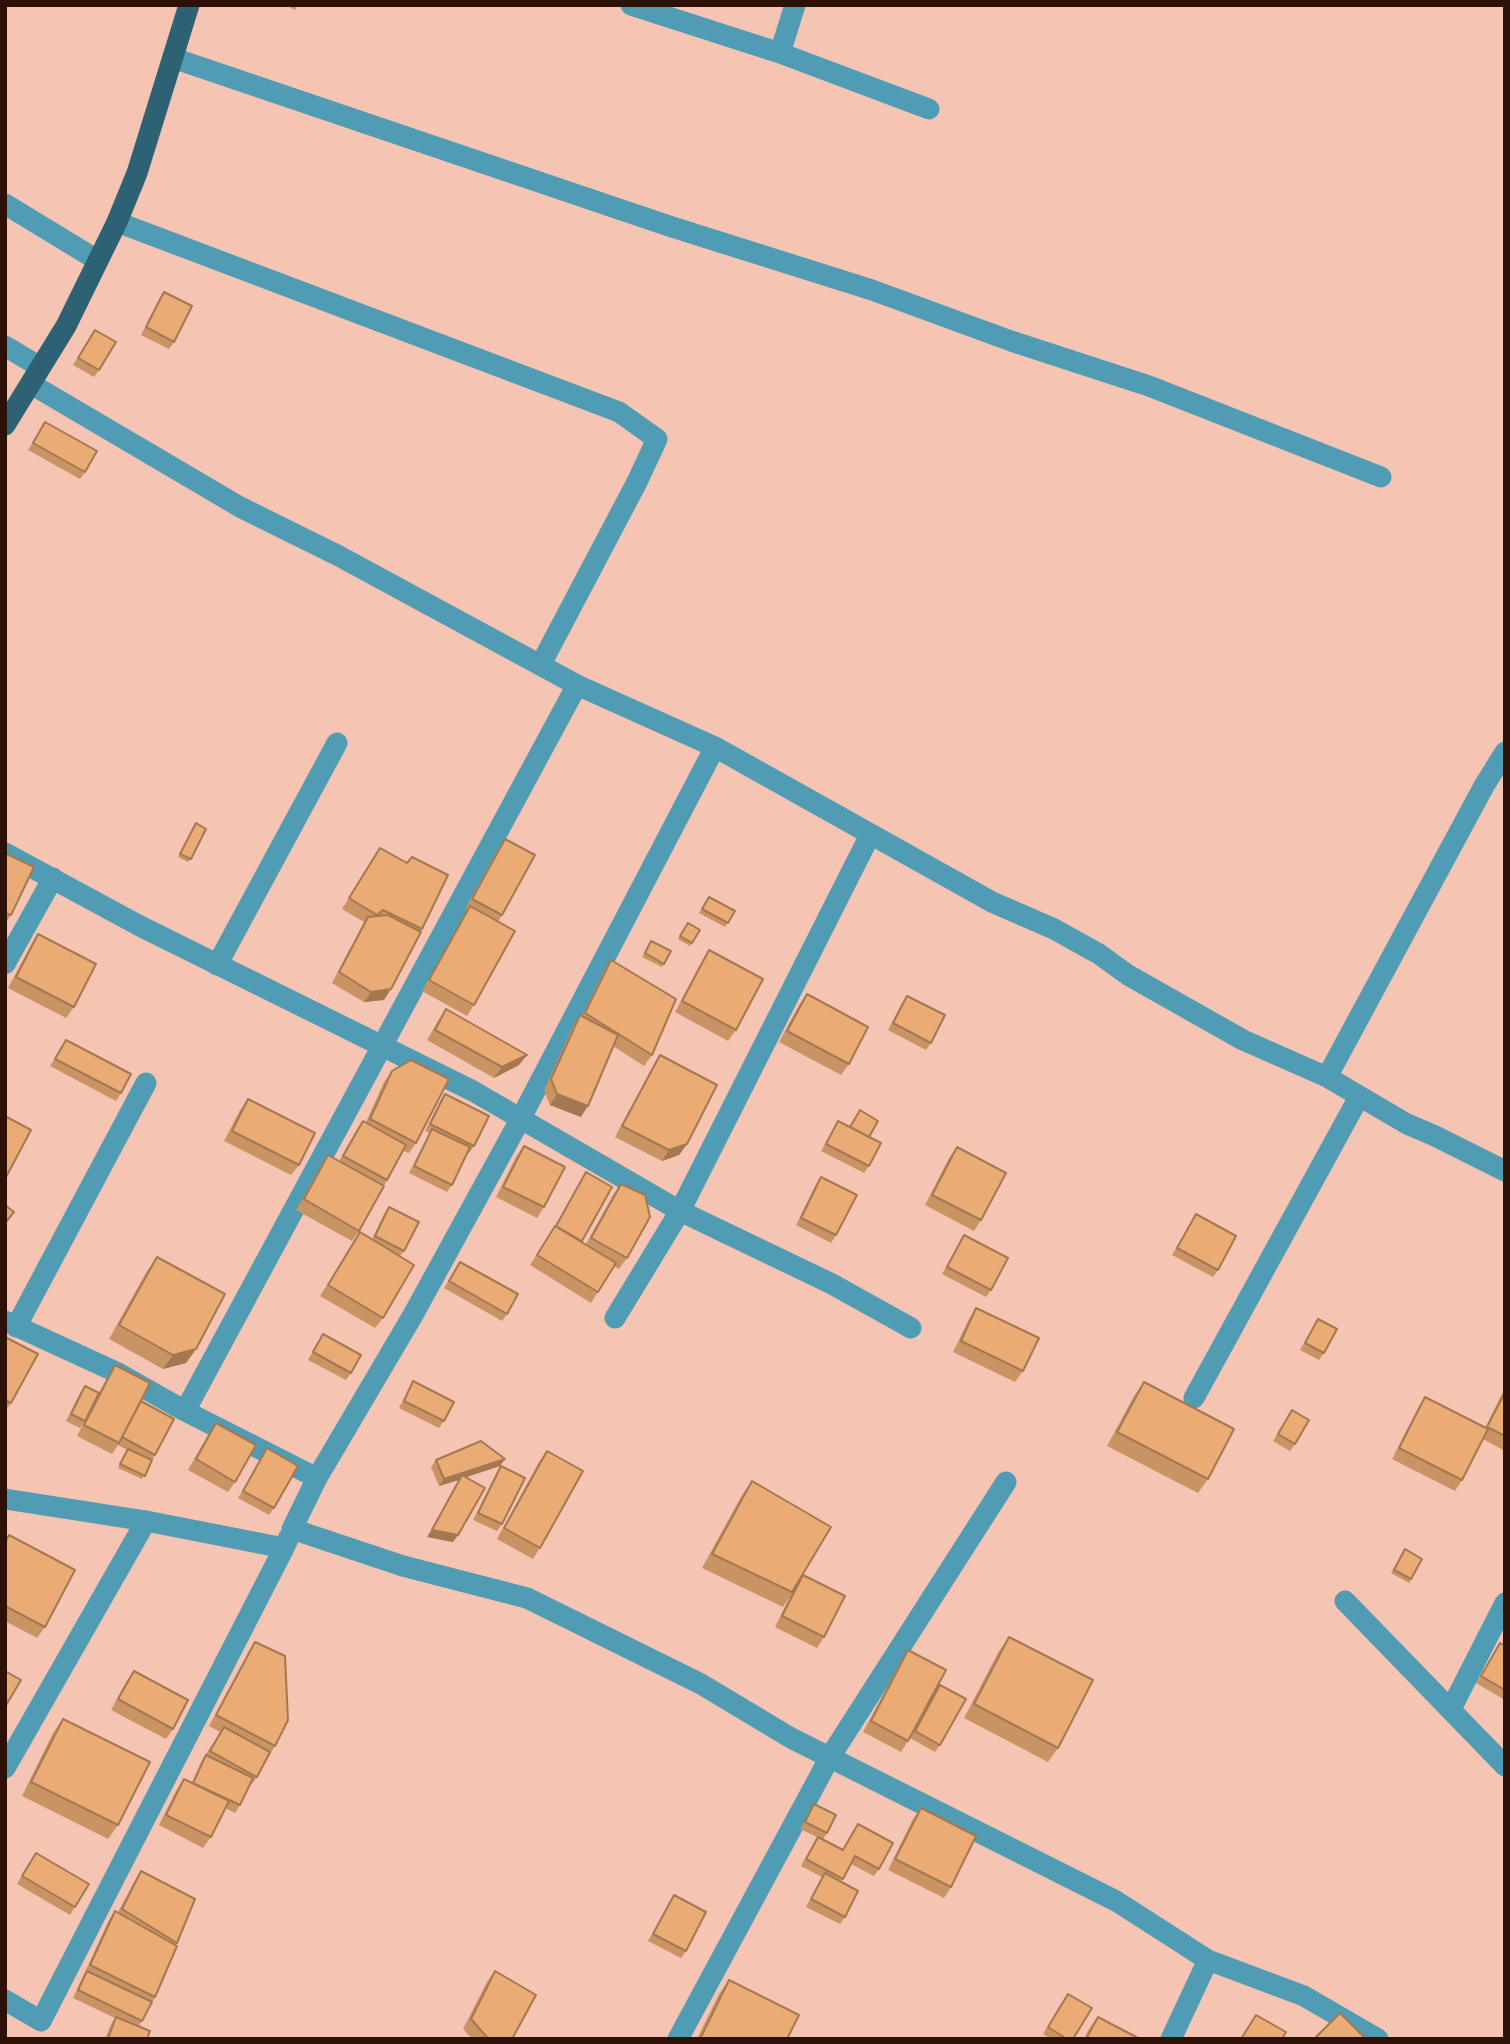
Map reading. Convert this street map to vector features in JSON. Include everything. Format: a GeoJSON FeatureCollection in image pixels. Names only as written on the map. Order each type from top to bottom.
{"type":"FeatureCollection","features":[{"type":"Feature","properties":{"kind":"main road"},"geometry":{"type":"LineString","coordinates":[[5,425],[66,326],[117,222],[137,173],[189,5]]}},
{"type":"Feature","properties":{"kind":"street"},"geometry":{"type":"LineString","coordinates":[[632,5],[780,53],[929,109]]}},
{"type":"Feature","properties":{"kind":"street"},"geometry":{"type":"LineString","coordinates":[[780,53],[794,5]]}},
{"type":"Feature","properties":{"kind":"street"},"geometry":{"type":"LineString","coordinates":[[173,58],[669,226],[872,290],[1011,341],[1138,382],[1381,477]]}},
{"type":"Feature","properties":{"kind":"street"},"geometry":{"type":"LineString","coordinates":[[5,204],[97,260]]}},
{"type":"Feature","properties":{"kind":"street"},"geometry":{"type":"LineString","coordinates":[[117,222],[619,412],[657,439],[541,664]]}},
{"type":"Feature","properties":{"kind":"street"},"geometry":{"type":"LineString","coordinates":[[5,346],[36,376],[240,507],[339,556],[577,685],[715,747],[992,902],[1054,929],[1099,954],[1128,975],[1244,1040],[1327,1077],[1407,1124],[1503,1165]]}},
{"type":"Feature","properties":{"kind":"street"},"geometry":{"type":"LineString","coordinates":[[185,1411],[577,685]]}},
{"type":"Feature","properties":{"kind":"street"},"geometry":{"type":"LineString","coordinates":[[217,965],[337,743]]}},
{"type":"Feature","properties":{"kind":"street"},"geometry":{"type":"LineString","coordinates":[[5,2000],[41,2021],[317,1478],[413,1315],[521,1118],[715,747]]}},
{"type":"Feature","properties":{"kind":"street"},"geometry":{"type":"LineString","coordinates":[[1327,1077],[1505,752]]}},
{"type":"Feature","properties":{"kind":"street"},"geometry":{"type":"LineString","coordinates":[[615,1318],[680,1211],[870,835]]}},
{"type":"Feature","properties":{"kind":"street"},"geometry":{"type":"LineString","coordinates":[[5,853],[217,965],[382,1045],[521,1118],[584,1158],[680,1211],[832,1284],[911,1328]]}},
{"type":"Feature","properties":{"kind":"street"},"geometry":{"type":"LineString","coordinates":[[5,964],[53,878]]}},
{"type":"Feature","properties":{"kind":"street"},"geometry":{"type":"LineString","coordinates":[[146,1083],[10,1324],[116,1372],[185,1411],[317,1478]]}},
{"type":"Feature","properties":{"kind":"street"},"geometry":{"type":"LineString","coordinates":[[1194,1398],[1359,1097]]}},
{"type":"Feature","properties":{"kind":"street"},"geometry":{"type":"LineString","coordinates":[[678,2039],[830,1757],[1006,1482]]}},
{"type":"Feature","properties":{"kind":"street"},"geometry":{"type":"LineString","coordinates":[[5,1499],[288,1539],[527,1598],[701,1685],[791,1738],[1116,1901],[1209,1960],[1304,1996],[1378,2039]]}},
{"type":"Feature","properties":{"kind":"street"},"geometry":{"type":"LineString","coordinates":[[5,1768],[146,1521]]}},
{"type":"Feature","properties":{"kind":"street"},"geometry":{"type":"LineString","coordinates":[[1345,1601],[1505,1766]]}},
{"type":"Feature","properties":{"kind":"street"},"geometry":{"type":"LineString","coordinates":[[1451,1709],[1505,1603]]}},
{"type":"Feature","properties":{"kind":"street"},"geometry":{"type":"LineString","coordinates":[[1171,2039],[1209,1960]]}},
{"type":"Feature","properties":{"kind":"building"},"geometry":{"type":"Polygon","coordinates":[[[164,292],[192,306],[174,342],[146,327],[164,292]]]}},
{"type":"Feature","properties":{"kind":"building"},"geometry":{"type":"Polygon","coordinates":[[[95,330],[116,342],[99,370],[78,358],[95,330]]]}},
{"type":"Feature","properties":{"kind":"building"},"geometry":{"type":"Polygon","coordinates":[[[45,422],[97,451],[85,472],[33,443],[45,422]]]}},
{"type":"Feature","properties":{"kind":"building"},"geometry":{"type":"Polygon","coordinates":[[[196,823],[206,829],[191,859],[180,854],[196,823]]]}},
{"type":"Feature","properties":{"kind":"building"},"geometry":{"type":"Polygon","coordinates":[[[505,839],[535,855],[502,915],[472,899],[505,839]]]}},
{"type":"Feature","properties":{"kind":"building"},"geometry":{"type":"Polygon","coordinates":[[[380,848],[407,863],[412,857],[448,875],[422,929],[383,910],[377,915],[349,898],[380,848]]]}},
{"type":"Feature","properties":{"kind":"building"},"geometry":{"type":"Polygon","coordinates":[[[5,853],[34,867],[11,915],[5,913],[5,853]]]}},
{"type":"Feature","properties":{"kind":"building"},"geometry":{"type":"Polygon","coordinates":[[[709,897],[735,911],[728,923],[702,909],[709,897]]]}},
{"type":"Feature","properties":{"kind":"building"},"geometry":{"type":"Polygon","coordinates":[[[470,906],[515,931],[474,1005],[429,980],[470,906]]]}},
{"type":"Feature","properties":{"kind":"building"},"geometry":{"type":"Polygon","coordinates":[[[388,915],[421,932],[391,989],[371,992],[339,972],[368,917],[388,915]]]}},
{"type":"Feature","properties":{"kind":"building"},"geometry":{"type":"Polygon","coordinates":[[[688,923],[700,930],[692,943],[680,936],[688,923]]]}},
{"type":"Feature","properties":{"kind":"building"},"geometry":{"type":"Polygon","coordinates":[[[38,934],[96,964],[74,1007],[16,977],[38,934]]]}},
{"type":"Feature","properties":{"kind":"building"},"geometry":{"type":"Polygon","coordinates":[[[651,941],[671,951],[664,964],[645,953],[651,941]]]}},
{"type":"Feature","properties":{"kind":"building"},"geometry":{"type":"Polygon","coordinates":[[[709,950],[763,979],[736,1030],[682,1001],[709,950]]]}},
{"type":"Feature","properties":{"kind":"building"},"geometry":{"type":"Polygon","coordinates":[[[611,960],[676,999],[652,1055],[585,1013],[611,960]]]}},
{"type":"Feature","properties":{"kind":"building"},"geometry":{"type":"Polygon","coordinates":[[[807,994],[868,1027],[849,1064],[787,1031],[807,994]]]}},
{"type":"Feature","properties":{"kind":"building"},"geometry":{"type":"Polygon","coordinates":[[[907,996],[945,1015],[931,1043],[893,1023],[907,996]]]}},
{"type":"Feature","properties":{"kind":"building"},"geometry":{"type":"Polygon","coordinates":[[[446,1009],[527,1055],[502,1067],[435,1030],[446,1009]]]}},
{"type":"Feature","properties":{"kind":"building"},"geometry":{"type":"Polygon","coordinates":[[[580,1015],[618,1035],[588,1106],[557,1094],[551,1079],[580,1015]]]}},
{"type":"Feature","properties":{"kind":"building"},"geometry":{"type":"Polygon","coordinates":[[[66,1040],[131,1074],[121,1093],[55,1059],[66,1040]]]}},
{"type":"Feature","properties":{"kind":"building"},"geometry":{"type":"Polygon","coordinates":[[[660,1055],[717,1085],[687,1144],[669,1150],[622,1126],[660,1055]]]}},
{"type":"Feature","properties":{"kind":"building"},"geometry":{"type":"Polygon","coordinates":[[[411,1060],[449,1079],[416,1143],[370,1119],[392,1071],[411,1060]]]}},
{"type":"Feature","properties":{"kind":"building"},"geometry":{"type":"Polygon","coordinates":[[[445,1094],[489,1116],[474,1146],[430,1124],[445,1094]]]}},
{"type":"Feature","properties":{"kind":"building"},"geometry":{"type":"Polygon","coordinates":[[[248,1099],[315,1133],[299,1165],[232,1131],[248,1099]]]}},
{"type":"Feature","properties":{"kind":"building"},"geometry":{"type":"Polygon","coordinates":[[[860,1110],[878,1121],[869,1137],[850,1127],[860,1110]]]}},
{"type":"Feature","properties":{"kind":"building"},"geometry":{"type":"Polygon","coordinates":[[[5,1116],[31,1130],[5,1179],[5,1116]]]}},
{"type":"Feature","properties":{"kind":"building"},"geometry":{"type":"Polygon","coordinates":[[[363,1121],[406,1145],[387,1180],[343,1156],[363,1121]]]}},
{"type":"Feature","properties":{"kind":"building"},"geometry":{"type":"Polygon","coordinates":[[[838,1121],[881,1143],[869,1166],[826,1144],[838,1121]]]}},
{"type":"Feature","properties":{"kind":"building"},"geometry":{"type":"Polygon","coordinates":[[[432,1129],[470,1147],[452,1185],[414,1166],[432,1129]]]}},
{"type":"Feature","properties":{"kind":"building"},"geometry":{"type":"Polygon","coordinates":[[[524,1146],[565,1167],[544,1207],[503,1187],[524,1146]]]}},
{"type":"Feature","properties":{"kind":"building"},"geometry":{"type":"Polygon","coordinates":[[[957,1147],[1006,1173],[981,1220],[932,1195],[957,1147]]]}},
{"type":"Feature","properties":{"kind":"building"},"geometry":{"type":"Polygon","coordinates":[[[328,1155],[384,1186],[359,1231],[304,1199],[328,1155]]]}},
{"type":"Feature","properties":{"kind":"building"},"geometry":{"type":"Polygon","coordinates":[[[586,1172],[612,1187],[582,1241],[556,1226],[586,1172]]]}},
{"type":"Feature","properties":{"kind":"building"},"geometry":{"type":"Polygon","coordinates":[[[821,1177],[857,1195],[836,1235],[801,1218],[821,1177]]]}},
{"type":"Feature","properties":{"kind":"building"},"geometry":{"type":"Polygon","coordinates":[[[621,1184],[645,1195],[650,1217],[627,1258],[591,1238],[621,1184]]]}},
{"type":"Feature","properties":{"kind":"building"},"geometry":{"type":"Polygon","coordinates":[[[5,1205],[14,1212],[5,1223],[5,1205]]]}},
{"type":"Feature","properties":{"kind":"building"},"geometry":{"type":"Polygon","coordinates":[[[389,1207],[419,1222],[404,1251],[375,1236],[389,1207]]]}},
{"type":"Feature","properties":{"kind":"building"},"geometry":{"type":"Polygon","coordinates":[[[1196,1214],[1236,1236],[1218,1270],[1177,1248],[1196,1214]]]}},
{"type":"Feature","properties":{"kind":"building"},"geometry":{"type":"Polygon","coordinates":[[[555,1226],[616,1263],[598,1292],[537,1255],[555,1226]]]}},
{"type":"Feature","properties":{"kind":"building"},"geometry":{"type":"Polygon","coordinates":[[[360,1232],[414,1265],[383,1318],[328,1285],[360,1232]]]}},
{"type":"Feature","properties":{"kind":"building"},"geometry":{"type":"Polygon","coordinates":[[[964,1235],[1008,1258],[991,1290],[947,1267],[964,1235]]]}},
{"type":"Feature","properties":{"kind":"building"},"geometry":{"type":"Polygon","coordinates":[[[157,1257],[225,1294],[196,1349],[173,1355],[119,1325],[157,1257]]]}},
{"type":"Feature","properties":{"kind":"building"},"geometry":{"type":"Polygon","coordinates":[[[460,1262],[518,1294],[507,1314],[449,1281],[460,1262]]]}},
{"type":"Feature","properties":{"kind":"building"},"geometry":{"type":"Polygon","coordinates":[[[976,1308],[1039,1338],[1023,1371],[961,1341],[976,1308]]]}},
{"type":"Feature","properties":{"kind":"building"},"geometry":{"type":"Polygon","coordinates":[[[1318,1319],[1337,1329],[1324,1353],[1305,1343],[1318,1319]]]}},
{"type":"Feature","properties":{"kind":"building"},"geometry":{"type":"Polygon","coordinates":[[[323,1334],[361,1355],[351,1373],[313,1352],[323,1334]]]}},
{"type":"Feature","properties":{"kind":"building"},"geometry":{"type":"Polygon","coordinates":[[[5,1337],[38,1354],[11,1403],[5,1400],[5,1337]]]}},
{"type":"Feature","properties":{"kind":"building"},"geometry":{"type":"Polygon","coordinates":[[[115,1365],[150,1383],[119,1443],[84,1425],[115,1365]]]}},
{"type":"Feature","properties":{"kind":"building"},"geometry":{"type":"Polygon","coordinates":[[[413,1381],[454,1402],[444,1421],[404,1401],[413,1381]]]}},
{"type":"Feature","properties":{"kind":"building"},"geometry":{"type":"Polygon","coordinates":[[[1144,1382],[1234,1429],[1208,1479],[1117,1432],[1144,1382]]]}},
{"type":"Feature","properties":{"kind":"building"},"geometry":{"type":"Polygon","coordinates":[[[85,1386],[99,1393],[85,1421],[71,1414],[85,1386]]]}},
{"type":"Feature","properties":{"kind":"building"},"geometry":{"type":"Polygon","coordinates":[[[1505,1392],[1505,1436],[1487,1427],[1505,1392]]]}},
{"type":"Feature","properties":{"kind":"building"},"geometry":{"type":"Polygon","coordinates":[[[1425,1397],[1488,1429],[1462,1480],[1399,1448],[1425,1397]]]}},
{"type":"Feature","properties":{"kind":"building"},"geometry":{"type":"Polygon","coordinates":[[[141,1401],[174,1419],[155,1455],[122,1437],[141,1401]]]}},
{"type":"Feature","properties":{"kind":"building"},"geometry":{"type":"Polygon","coordinates":[[[1292,1410],[1309,1420],[1295,1444],[1278,1434],[1292,1410]]]}},
{"type":"Feature","properties":{"kind":"building"},"geometry":{"type":"Polygon","coordinates":[[[216,1423],[256,1445],[235,1482],[196,1459],[216,1423]]]}},
{"type":"Feature","properties":{"kind":"building"},"geometry":{"type":"Polygon","coordinates":[[[481,1441],[505,1459],[444,1479],[436,1460],[481,1441]]]}},
{"type":"Feature","properties":{"kind":"building"},"geometry":{"type":"Polygon","coordinates":[[[267,1448],[298,1466],[274,1508],[243,1491],[267,1448]]]}},
{"type":"Feature","properties":{"kind":"building"},"geometry":{"type":"Polygon","coordinates":[[[128,1449],[152,1460],[145,1476],[120,1464],[128,1449]]]}},
{"type":"Feature","properties":{"kind":"building"},"geometry":{"type":"Polygon","coordinates":[[[547,1451],[583,1471],[540,1548],[504,1528],[547,1451]]]}},
{"type":"Feature","properties":{"kind":"building"},"geometry":{"type":"Polygon","coordinates":[[[501,1466],[525,1478],[502,1524],[478,1513],[501,1466]]]}},
{"type":"Feature","properties":{"kind":"building"},"geometry":{"type":"Polygon","coordinates":[[[462,1475],[485,1488],[458,1535],[432,1530],[462,1475]]]}},
{"type":"Feature","properties":{"kind":"building"},"geometry":{"type":"Polygon","coordinates":[[[752,1481],[831,1527],[792,1592],[712,1554],[752,1481]]]}},
{"type":"Feature","properties":{"kind":"building"},"geometry":{"type":"Polygon","coordinates":[[[9,1535],[75,1570],[45,1627],[5,1606],[5,1542],[9,1535]]]}},
{"type":"Feature","properties":{"kind":"building"},"geometry":{"type":"Polygon","coordinates":[[[1405,1549],[1422,1559],[1411,1579],[1394,1570],[1405,1549]]]}},
{"type":"Feature","properties":{"kind":"building"},"geometry":{"type":"Polygon","coordinates":[[[803,1575],[845,1596],[824,1637],[782,1616],[803,1575]]]}},
{"type":"Feature","properties":{"kind":"building"},"geometry":{"type":"Polygon","coordinates":[[[1009,1637],[1093,1680],[1058,1748],[974,1704],[1009,1637]]]}},
{"type":"Feature","properties":{"kind":"building"},"geometry":{"type":"Polygon","coordinates":[[[255,1642],[285,1656],[288,1720],[275,1746],[216,1715],[255,1642]]]}},
{"type":"Feature","properties":{"kind":"building"},"geometry":{"type":"Polygon","coordinates":[[[1500,1643],[1505,1646],[1505,1690],[1481,1676],[1500,1643]]]}},
{"type":"Feature","properties":{"kind":"building"},"geometry":{"type":"Polygon","coordinates":[[[908,1650],[946,1670],[908,1741],[871,1721],[908,1650]]]}},
{"type":"Feature","properties":{"kind":"building"},"geometry":{"type":"Polygon","coordinates":[[[5,1671],[21,1680],[5,1707],[5,1671]]]}},
{"type":"Feature","properties":{"kind":"building"},"geometry":{"type":"Polygon","coordinates":[[[134,1671],[188,1700],[173,1729],[118,1699],[134,1671]]]}},
{"type":"Feature","properties":{"kind":"building"},"geometry":{"type":"Polygon","coordinates":[[[940,1685],[966,1699],[940,1745],[915,1731],[940,1685]]]}},
{"type":"Feature","properties":{"kind":"building"},"geometry":{"type":"Polygon","coordinates":[[[63,1719],[150,1762],[118,1825],[31,1782],[63,1719]]]}},
{"type":"Feature","properties":{"kind":"building"},"geometry":{"type":"Polygon","coordinates":[[[224,1727],[270,1752],[257,1777],[210,1751],[224,1727]]]}},
{"type":"Feature","properties":{"kind":"building"},"geometry":{"type":"Polygon","coordinates":[[[206,1755],[253,1778],[240,1805],[193,1783],[206,1755]]]}},
{"type":"Feature","properties":{"kind":"building"},"geometry":{"type":"Polygon","coordinates":[[[184,1779],[229,1801],[211,1837],[166,1815],[184,1779]]]}},
{"type":"Feature","properties":{"kind":"building"},"geometry":{"type":"Polygon","coordinates":[[[814,1804],[836,1815],[827,1833],[805,1822],[814,1804]]]}},
{"type":"Feature","properties":{"kind":"building"},"geometry":{"type":"Polygon","coordinates":[[[921,1808],[976,1836],[951,1887],[895,1859],[921,1808]]]}},
{"type":"Feature","properties":{"kind":"building"},"geometry":{"type":"Polygon","coordinates":[[[858,1824],[893,1843],[879,1869],[855,1856],[843,1879],[806,1859],[818,1837],[843,1850],[858,1824]]]}},
{"type":"Feature","properties":{"kind":"building"},"geometry":{"type":"Polygon","coordinates":[[[36,1853],[89,1884],[75,1907],[22,1876],[36,1853]]]}},
{"type":"Feature","properties":{"kind":"building"},"geometry":{"type":"Polygon","coordinates":[[[141,1871],[195,1899],[177,1943],[122,1909],[141,1871]]]}},
{"type":"Feature","properties":{"kind":"building"},"geometry":{"type":"Polygon","coordinates":[[[825,1873],[858,1891],[845,1917],[811,1899],[825,1873]]]}},
{"type":"Feature","properties":{"kind":"building"},"geometry":{"type":"Polygon","coordinates":[[[674,1895],[706,1912],[686,1951],[653,1934],[674,1895]]]}},
{"type":"Feature","properties":{"kind":"building"},"geometry":{"type":"Polygon","coordinates":[[[115,1911],[177,1946],[155,1997],[90,1965],[115,1911]]]}},
{"type":"Feature","properties":{"kind":"building"},"geometry":{"type":"Polygon","coordinates":[[[87,1971],[152,2002],[142,2021],[78,1990],[87,1971]]]}},
{"type":"Feature","properties":{"kind":"building"},"geometry":{"type":"Polygon","coordinates":[[[495,1971],[536,1995],[512,2039],[490,2039],[471,2019],[495,1971]]]}},
{"type":"Feature","properties":{"kind":"building"},"geometry":{"type":"Polygon","coordinates":[[[729,1980],[799,2015],[787,2039],[700,2039],[729,1980]]]}},
{"type":"Feature","properties":{"kind":"building"},"geometry":{"type":"Polygon","coordinates":[[[1068,1994],[1092,2008],[1073,2039],[1067,2039],[1048,2027],[1068,1994]]]}},
{"type":"Feature","properties":{"kind":"building"},"geometry":{"type":"Polygon","coordinates":[[[1340,2013],[1366,2039],[1314,2039],[1340,2013]]]}},
{"type":"Feature","properties":{"kind":"building"},"geometry":{"type":"Polygon","coordinates":[[[1256,2015],[1286,2032],[1282,2039],[1241,2039],[1256,2015]]]}},
{"type":"Feature","properties":{"kind":"building"},"geometry":{"type":"Polygon","coordinates":[[[116,2017],[150,2031],[147,2039],[108,2039],[116,2017]]]}},
{"type":"Feature","properties":{"kind":"building"},"geometry":{"type":"Polygon","coordinates":[[[1098,2017],[1140,2039],[1086,2039],[1098,2017]]]}}]}
